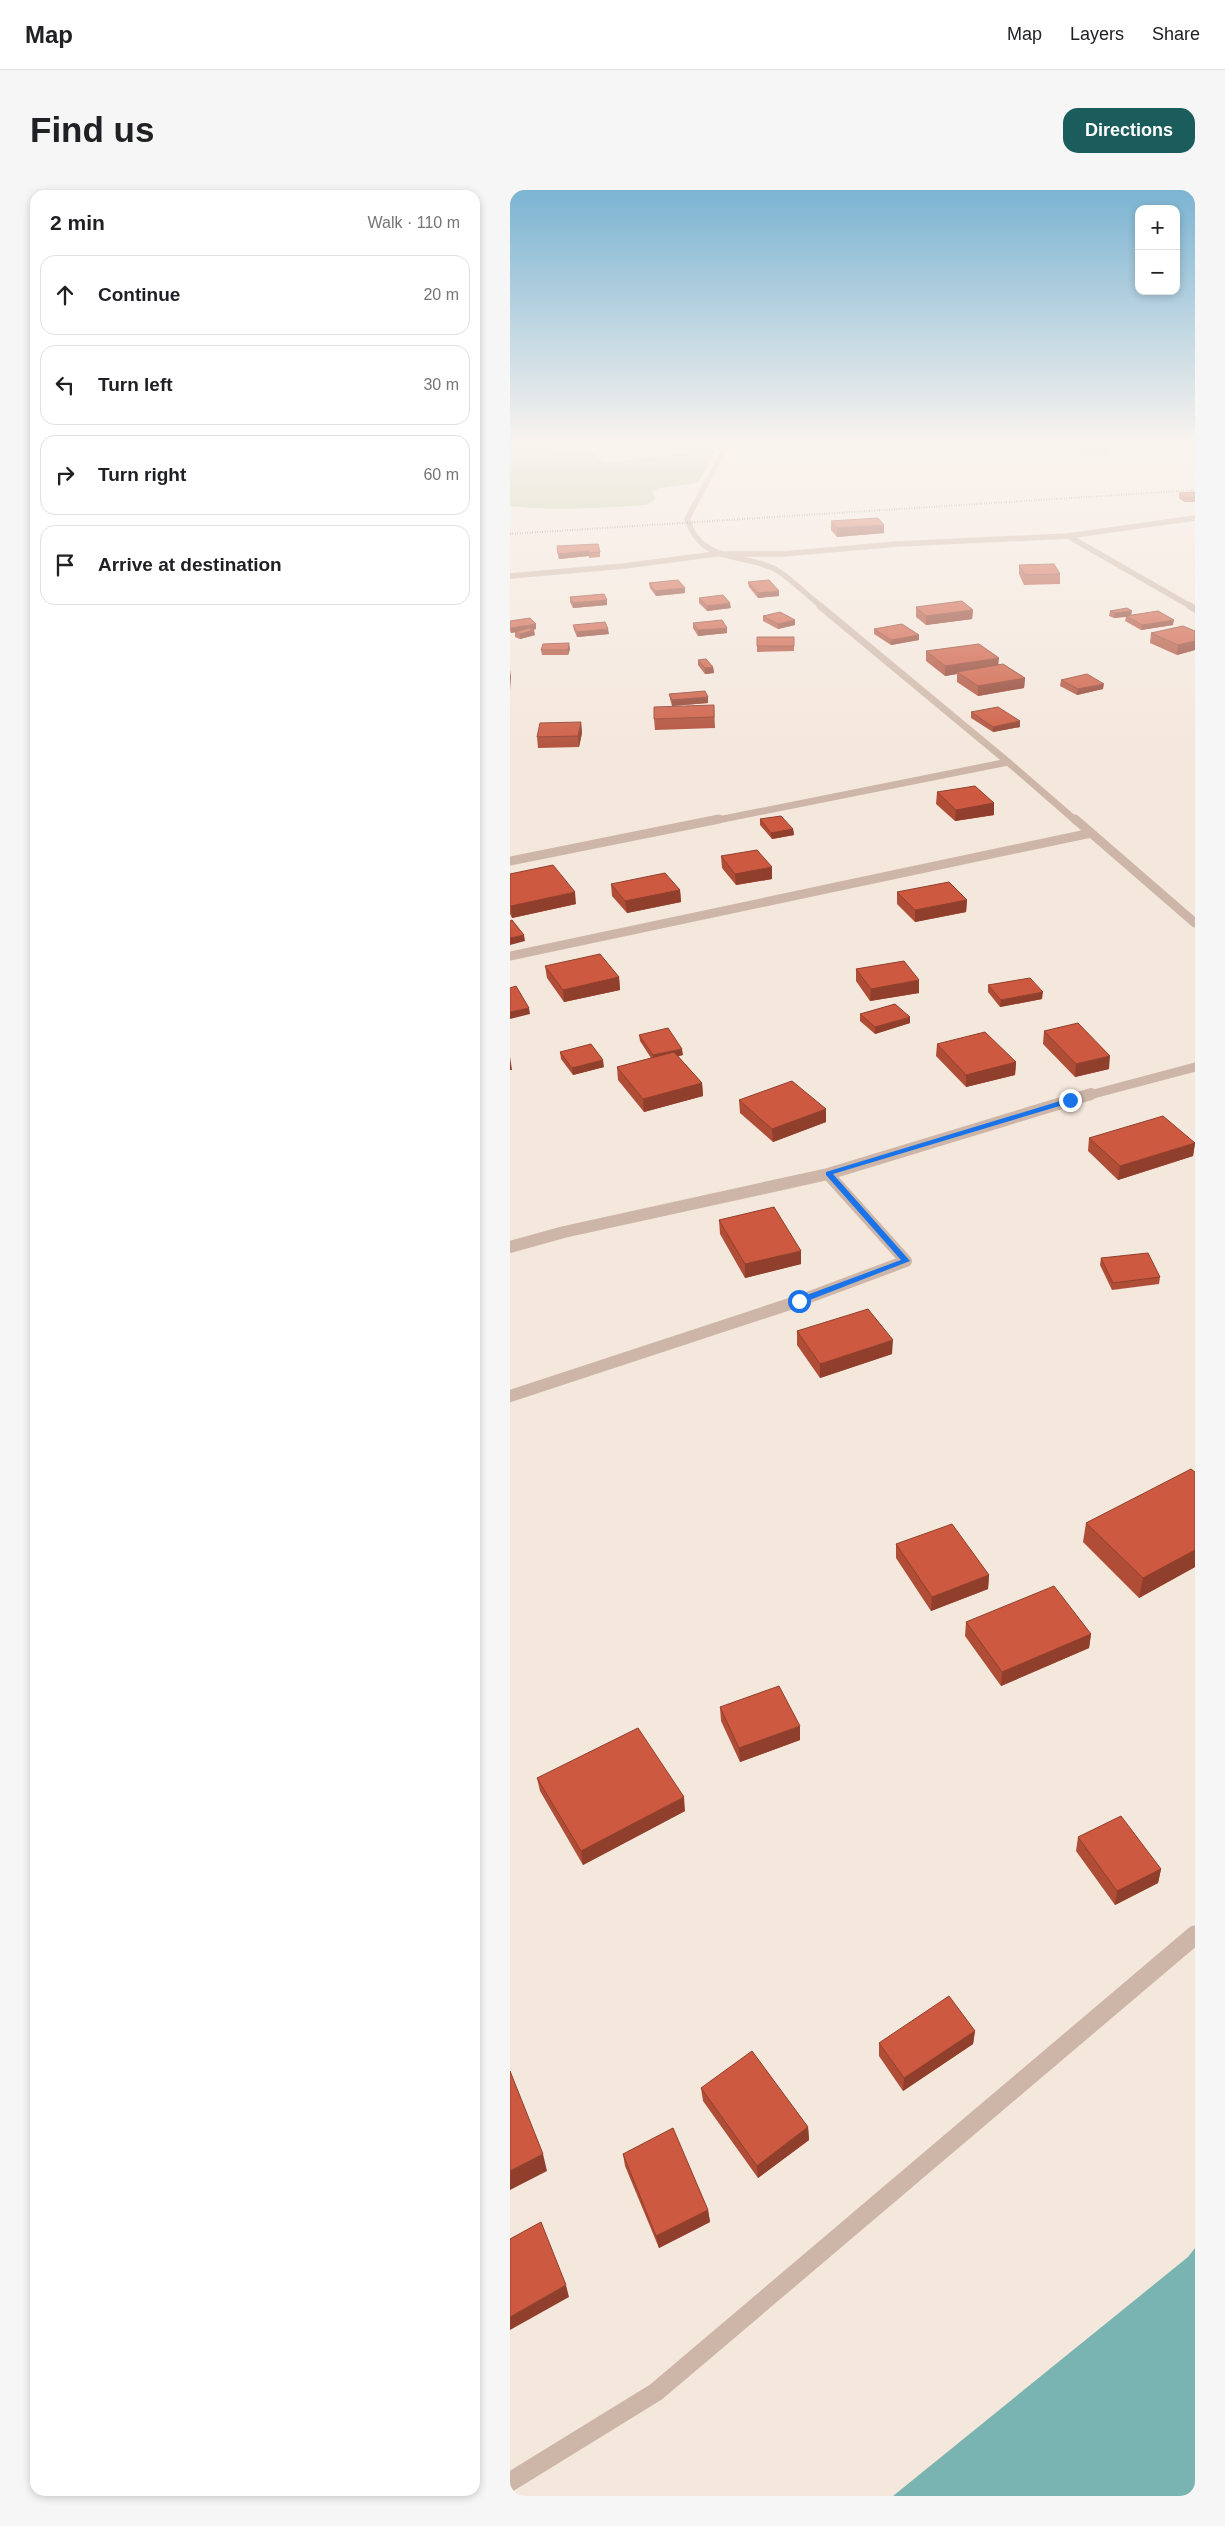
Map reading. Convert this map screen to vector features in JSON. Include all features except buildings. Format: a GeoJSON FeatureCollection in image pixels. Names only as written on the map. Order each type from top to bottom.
{"type":"FeatureCollection","features":[{"type":"Feature","properties":{"kind":"street"},"geometry":{"type":"LineString","coordinates":[[710,549],[716,554],[774,568],[1008,762],[1195,924]]}},
{"type":"Feature","properties":{"kind":"street"},"geometry":{"type":"LineString","coordinates":[[510,576],[624,566],[716,554],[783,554],[844,549]]}},
{"type":"Feature","properties":{"kind":"street"},"geometry":{"type":"LineString","coordinates":[[1090,549],[1195,609]]}},
{"type":"Feature","properties":{"kind":"street"},"geometry":{"type":"LineString","coordinates":[[510,861],[1008,762]]}},
{"type":"Feature","properties":{"kind":"street"},"geometry":{"type":"LineString","coordinates":[[510,956],[1091,833]]}},
{"type":"Feature","properties":{"kind":"street"},"geometry":{"type":"LineString","coordinates":[[510,1247],[564,1232],[828,1174],[1070,1100],[1195,1067]]}},
{"type":"Feature","properties":{"kind":"street"},"geometry":{"type":"LineString","coordinates":[[510,1396],[799,1301],[906,1261],[828,1174]]}},
{"type":"Feature","properties":{"kind":"street"},"geometry":{"type":"LineString","coordinates":[[510,2482],[656,2392],[1195,1935]]}},
{"type":"Feature","properties":{"kind":"water"},"geometry":{"type":"Polygon","coordinates":[[[1195,2248],[1195,2496],[893,2496],[1188,2257],[1195,2248]]]}},
{"type":"Feature","properties":{"kind":"route"},"geometry":{"type":"LineString","coordinates":[[799,1301],[906,1261],[828,1174],[1070,1100]]}}]}
